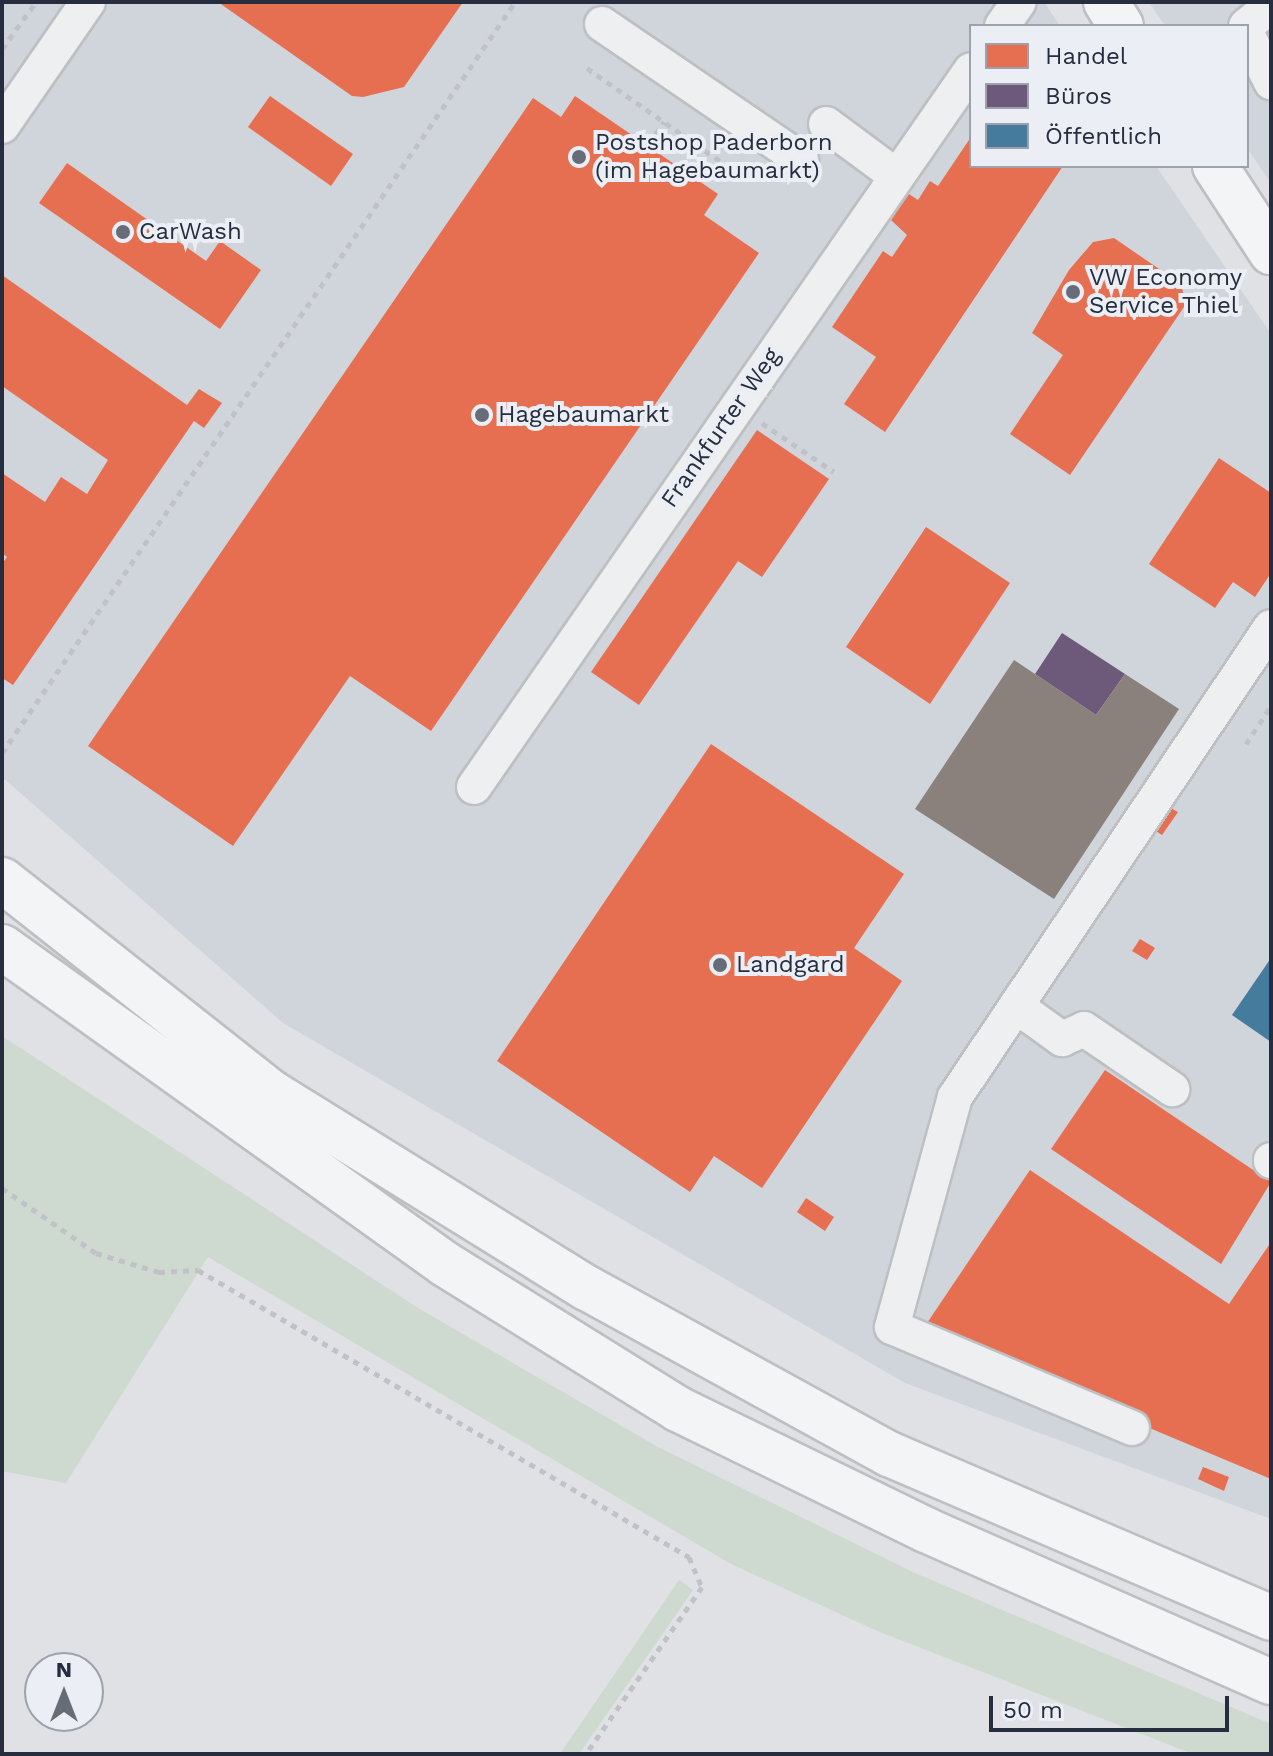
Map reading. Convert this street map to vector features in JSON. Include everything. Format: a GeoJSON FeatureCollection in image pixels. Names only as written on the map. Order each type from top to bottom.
{"type":"FeatureCollection","features":[{"type":"Feature","properties":{"kind":"main road"},"geometry":{"type":"LineString","coordinates":[[1106,2],[1120,24]]}},
{"type":"Feature","properties":{"kind":"main road"},"geometry":{"type":"LineString","coordinates":[[1216,168],[1271,252]]}},
{"type":"Feature","properties":{"kind":"main road"},"geometry":{"type":"LineString","coordinates":[[2,880],[272,1093],[587,1288],[889,1454],[1271,1618]]}},
{"type":"Feature","properties":{"kind":"main road"},"geometry":{"type":"LineString","coordinates":[[2,947],[445,1264],[678,1409],[926,1530],[1271,1682]]}},
{"type":"Feature","properties":{"kind":"street"},"geometry":{"type":"LineString","coordinates":[[2,126],[88,2]]}},
{"type":"Feature","properties":{"kind":"street"},"geometry":{"type":"LineString","coordinates":[[1003,24],[1019,2]]}},
{"type":"Feature","properties":{"kind":"street"},"geometry":{"type":"LineString","coordinates":[[1248,24],[1271,6]]}},
{"type":"Feature","properties":{"kind":"street"},"geometry":{"type":"LineString","coordinates":[[602,24],[801,160]]}},
{"type":"Feature","properties":{"kind":"street"},"geometry":{"type":"LineString","coordinates":[[1249,38],[1271,82]]}},
{"type":"Feature","properties":{"kind":"street","name":"Frankfurter Weg"},"geometry":{"type":"LineString","coordinates":[[474,787],[895,175],[969,73]]}},
{"type":"Feature","properties":{"kind":"street"},"geometry":{"type":"LineString","coordinates":[[826,124],[895,175]]}},
{"type":"Feature","properties":{"kind":"street"},"geometry":{"type":"LineString","coordinates":[[1132,1428],[892,1327],[955,1097],[1271,627]]}},
{"type":"Feature","properties":{"kind":"street"},"geometry":{"type":"LineString","coordinates":[[1016,1006],[1062,1039],[1084,1029],[1172,1089]]}},
{"type":"Feature","properties":{"kind":"path"},"geometry":{"type":"LineString","coordinates":[[2,49],[36,2]]}},
{"type":"Feature","properties":{"kind":"path"},"geometry":{"type":"LineString","coordinates":[[2,753],[515,2]]}},
{"type":"Feature","properties":{"kind":"path"},"geometry":{"type":"LineString","coordinates":[[587,68],[724,164]]}},
{"type":"Feature","properties":{"kind":"path"},"geometry":{"type":"LineString","coordinates":[[649,144],[664,122]]}},
{"type":"Feature","properties":{"kind":"path"},"geometry":{"type":"LineString","coordinates":[[754,428],[759,421],[834,472]]}},
{"type":"Feature","properties":{"kind":"path"},"geometry":{"type":"LineString","coordinates":[[1246,744],[1271,706]]}},
{"type":"Feature","properties":{"kind":"path"},"geometry":{"type":"LineString","coordinates":[[2,1188],[96,1253],[159,1272],[198,1270],[689,1557],[702,1587],[586,1754]]}},
{"type":"Feature","properties":{"kind":"shaded area"},"geometry":{"type":"Polygon","coordinates":[[[2,2],[1044,2],[1059,24],[969,24],[969,168],[1157,168],[1271,334],[1271,1519],[905,1383],[283,1023],[2,777],[2,2]]]}},
{"type":"Feature","properties":{"kind":"shaded area"},"geometry":{"type":"Polygon","coordinates":[[[1149,2],[1271,2],[1271,183],[1249,151],[1249,24],[1164,24],[1149,2]]]}},
{"type":"Feature","properties":{"kind":"shaded area"},"geometry":{"type":"Polygon","coordinates":[[[2,1036],[418,1308],[658,1447],[915,1573],[1271,1724],[1271,1754],[1193,1754],[875,1630],[731,1564],[208,1257],[66,1483],[2,1471],[2,1036]]]}},
{"type":"Feature","properties":{"kind":"shaded area"},"geometry":{"type":"Polygon","coordinates":[[[679,1580],[693,1590],[579,1754],[560,1754],[679,1580]]]}},
{"type":"Feature","properties":{"kind":"building: Handel"},"geometry":{"type":"Polygon","coordinates":[[[218,2],[463,2],[404,87],[363,97],[352,96],[218,2]]]}},
{"type":"Feature","properties":{"kind":"building: Handel"},"geometry":{"type":"Polygon","coordinates":[[[270,96],[353,154],[331,186],[248,127],[270,96]]]}},
{"type":"Feature","properties":{"kind":"building: Handel","name":"Hagebaumarkt"},"geometry":{"type":"Polygon","coordinates":[[[575,96],[718,194],[704,215],[759,253],[431,731],[350,676],[233,846],[88,746],[533,98],[561,117],[575,96]]]}},
{"type":"Feature","properties":{"kind":"building: Handel"},"geometry":{"type":"Polygon","coordinates":[[[969,140],[969,168],[1062,168],[885,432],[844,404],[876,357],[832,327],[883,251],[892,257],[907,235],[891,220],[909,194],[918,200],[930,181],[938,186],[969,140]]]}},
{"type":"Feature","properties":{"kind":"building: Handel","name":"CarWash"},"geometry":{"type":"Polygon","coordinates":[[[67,163],[206,261],[220,241],[261,270],[220,329],[39,203],[67,163]]]}},
{"type":"Feature","properties":{"kind":"building: Handel"},"geometry":{"type":"Polygon","coordinates":[[[1114,238],[1181,284],[1186,304],[1070,475],[1010,434],[1063,355],[1032,333],[1069,270],[1093,242],[1114,238]]]}},
{"type":"Feature","properties":{"kind":"building: Handel"},"geometry":{"type":"Polygon","coordinates":[[[2,275],[187,405],[199,389],[222,403],[204,428],[194,421],[13,685],[2,678],[2,564],[7,557],[2,553],[2,473],[45,502],[61,477],[87,494],[108,460],[2,386],[2,275]]]}},
{"type":"Feature","properties":{"kind":"building: Handel"},"geometry":{"type":"Polygon","coordinates":[[[757,430],[829,479],[762,577],[738,561],[639,705],[591,672],[757,430]]]}},
{"type":"Feature","properties":{"kind":"building: Handel"},"geometry":{"type":"Polygon","coordinates":[[[1219,458],[1271,493],[1271,573],[1255,597],[1233,582],[1215,608],[1149,564],[1219,458]]]}},
{"type":"Feature","properties":{"kind":"building: Handel"},"geometry":{"type":"Polygon","coordinates":[[[926,527],[1010,583],[930,704],[846,647],[926,527]]]}},
{"type":"Feature","properties":{"kind":"building: Handel","name":"Landgard"},"geometry":{"type":"Polygon","coordinates":[[[711,744],[904,874],[854,948],[902,981],[762,1188],[714,1156],[690,1192],[497,1061],[711,744]]]}},
{"type":"Feature","properties":{"kind":"building: Handel"},"geometry":{"type":"Polygon","coordinates":[[[1169,807],[1178,812],[1162,835],[1153,829],[1169,807]]]}},
{"type":"Feature","properties":{"kind":"building: Handel"},"geometry":{"type":"Polygon","coordinates":[[[1140,939],[1155,948],[1147,960],[1132,951],[1140,939]]]}},
{"type":"Feature","properties":{"kind":"building: Handel"},"geometry":{"type":"Polygon","coordinates":[[[1105,1070],[1271,1182],[1221,1264],[1051,1149],[1105,1070]]]}},
{"type":"Feature","properties":{"kind":"building: Handel"},"geometry":{"type":"Polygon","coordinates":[[[1030,1170],[1229,1304],[1271,1242],[1271,1479],[921,1332],[1030,1170]]]}},
{"type":"Feature","properties":{"kind":"building: Handel"},"geometry":{"type":"Polygon","coordinates":[[[806,1198],[834,1217],[825,1231],[797,1212],[806,1198]]]}},
{"type":"Feature","properties":{"kind":"building: Handel"},"geometry":{"type":"Polygon","coordinates":[[[1203,1467],[1229,1477],[1224,1491],[1198,1479],[1203,1467]]]}},
{"type":"Feature","properties":{"kind":"building: Büros"},"geometry":{"type":"Polygon","coordinates":[[[1062,633],[1125,674],[1096,715],[1035,674],[1062,633]]]}},
{"type":"Feature","properties":{"kind":"building: Öffentlich"},"geometry":{"type":"Polygon","coordinates":[[[1271,958],[1271,1042],[1232,1015],[1271,958]]]}},
{"type":"Feature","properties":{"kind":"building: Industrie"},"geometry":{"type":"Polygon","coordinates":[[[1014,660],[1096,715],[1125,674],[1179,709],[1054,899],[915,809],[1014,660]]]}},
{"type":"Feature","properties":{"kind":"place","name":"Postshop Paderborn (im Hagebaumarkt)"},"geometry":{"type":"Point","coordinates":[579,157]}},
{"type":"Feature","properties":{"kind":"place","name":"CarWash"},"geometry":{"type":"Point","coordinates":[123,232]}},
{"type":"Feature","properties":{"kind":"place","name":"VW Economy Service Thiel"},"geometry":{"type":"Point","coordinates":[1073,292]}},
{"type":"Feature","properties":{"kind":"place","name":"Hagebaumarkt"},"geometry":{"type":"Point","coordinates":[482,415]}},
{"type":"Feature","properties":{"kind":"place","name":"Landgard"},"geometry":{"type":"Point","coordinates":[720,965]}}]}
